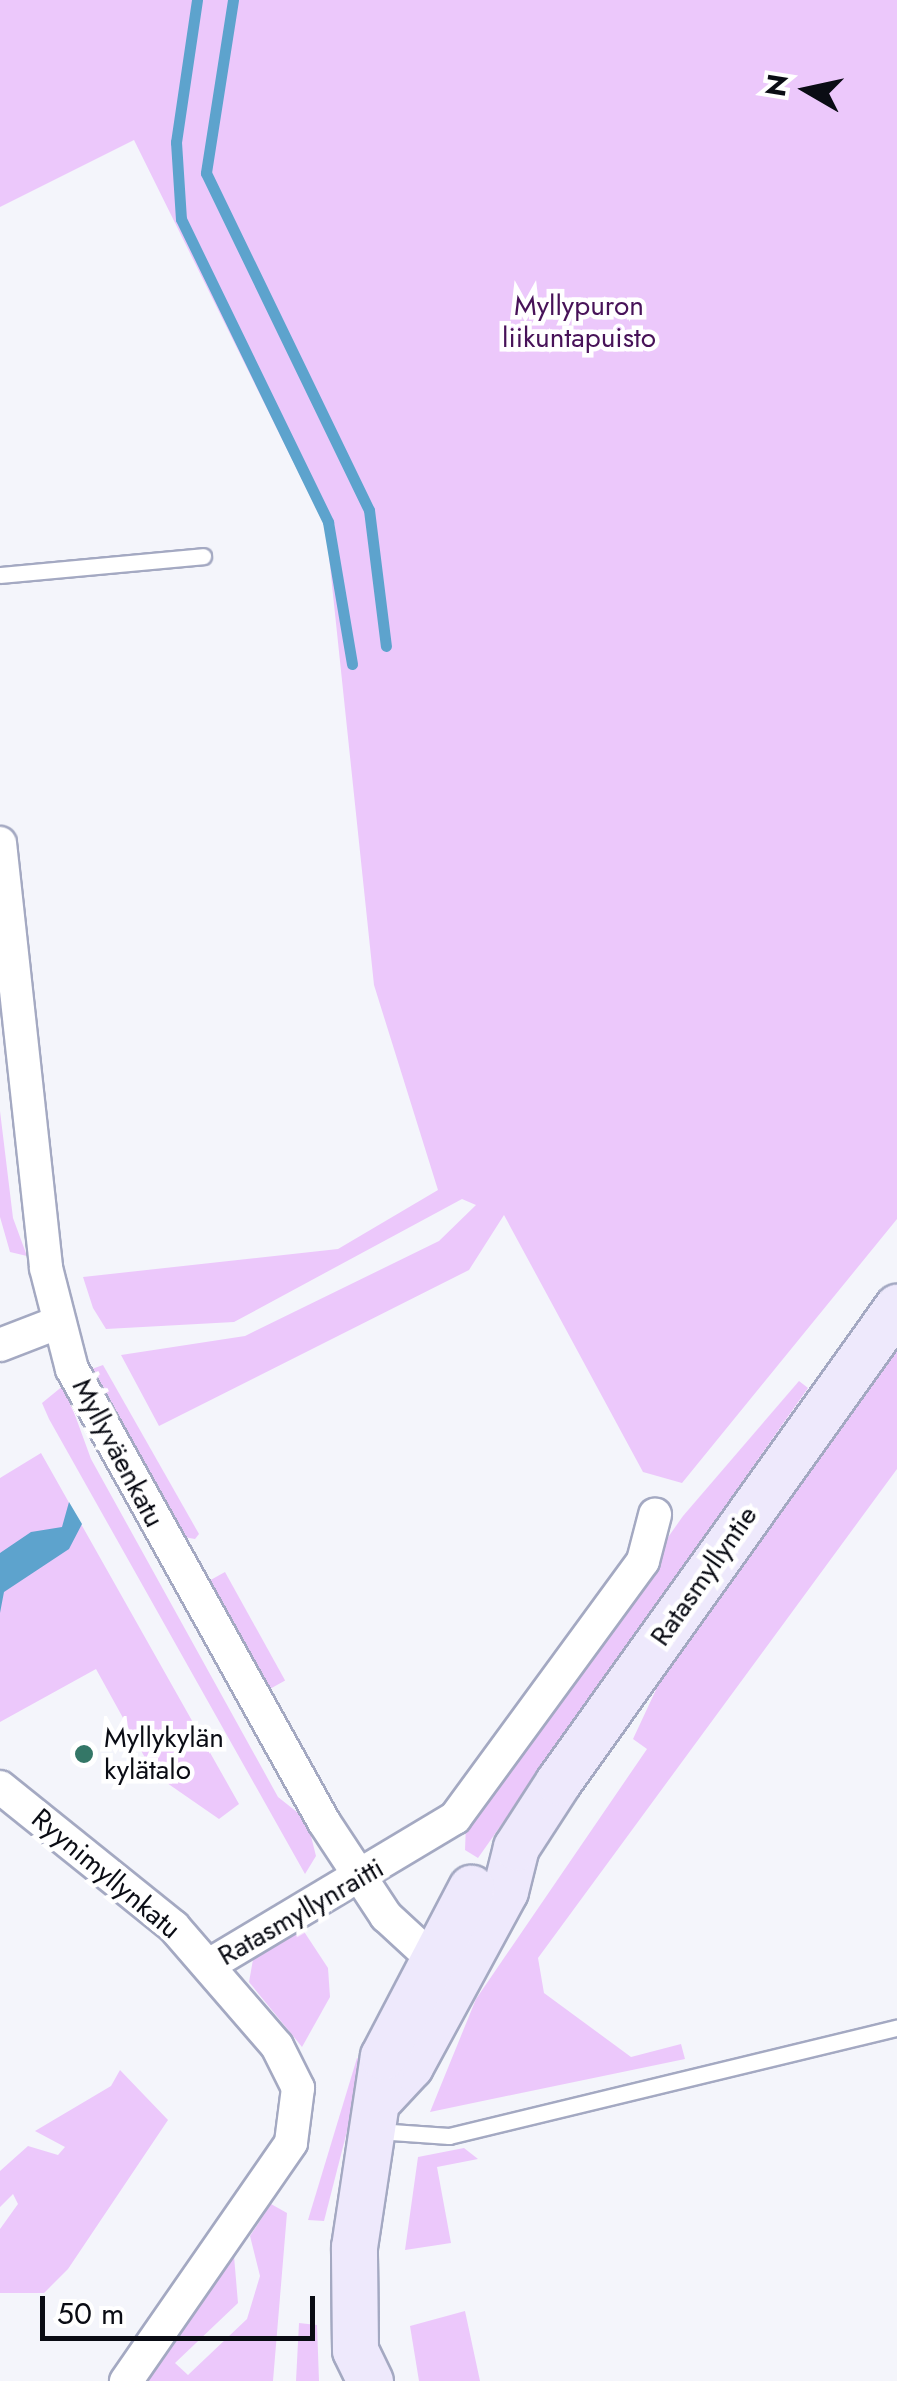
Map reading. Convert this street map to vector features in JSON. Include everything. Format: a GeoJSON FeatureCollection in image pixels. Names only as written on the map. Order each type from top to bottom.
{"type":"FeatureCollection","features":[{"type":"Feature","properties":{"kind":"street","name":"Myllyväenkatu"},"geometry":{"type":"LineString","coordinates":[[0,843],[57,1323],[82,1392],[357,1876],[440,1968]]}},
{"type":"Feature","properties":{"kind":"street","name":"Ratasmyllyntie"},"geometry":{"type":"LineString","coordinates":[[355,2371],[354,2247],[378,2113],[383,2056],[440,1968],[505,1891],[516,1847],[897,1307]]}},
{"type":"Feature","properties":{"kind":"street"},"geometry":{"type":"LineString","coordinates":[[0,1346],[57,1323]]}},
{"type":"Feature","properties":{"kind":"street","name":"Ratasmyllynraitti"},"geometry":{"type":"LineString","coordinates":[[126,2381],[297,2128],[291,2068],[208,1964],[454,1818],[643,1561],[655,1515]]}},
{"type":"Feature","properties":{"kind":"street","name":"Ryynimyllynkatu"},"geometry":{"type":"LineString","coordinates":[[0,1788],[144,1899],[208,1964]]}},
{"type":"Feature","properties":{"kind":"lane"},"geometry":{"type":"LineString","coordinates":[[0,575],[203,556]]}},
{"type":"Feature","properties":{"kind":"lane"},"geometry":{"type":"LineString","coordinates":[[378,2113],[449,2136],[897,2028]]}},
{"type":"Feature","properties":{"kind":"green space","name":"Myllypuron liikuntapuisto"},"geometry":{"type":"Polygon","coordinates":[[[0,0],[897,0],[897,1219],[682,1483],[643,1472],[504,1215],[469,1270],[159,1426],[121,1355],[245,1336],[439,1241],[476,1205],[462,1199],[234,1322],[106,1329],[93,1308],[83,1277],[338,1249],[438,1190],[374,985],[326,528],[134,140],[0,207],[0,0]]]}},
{"type":"Feature","properties":{"kind":"green space"},"geometry":{"type":"Polygon","coordinates":[[[0,1111],[13,1218],[27,1256],[10,1252],[0,1217],[0,1111]]]}},
{"type":"Feature","properties":{"kind":"green space"},"geometry":{"type":"Polygon","coordinates":[[[897,1338],[897,1469],[538,1958],[544,1993],[631,2057],[681,2044],[685,2059],[430,2112],[476,1999],[647,1749],[633,1739],[668,1664],[897,1338]]]}},
{"type":"Feature","properties":{"kind":"green space"},"geometry":{"type":"Polygon","coordinates":[[[103,1365],[199,1534],[195,1539],[184,1537],[92,1369],[103,1365]]]}},
{"type":"Feature","properties":{"kind":"green space"},"geometry":{"type":"Polygon","coordinates":[[[799,1381],[808,1388],[478,1858],[465,1850],[466,1824],[683,1516],[799,1381]]]}},
{"type":"Feature","properties":{"kind":"green space"},"geometry":{"type":"Polygon","coordinates":[[[64,1385],[91,1459],[278,1797],[307,1820],[316,1856],[305,1874],[49,1419],[42,1403],[64,1385]]]}},
{"type":"Feature","properties":{"kind":"green space"},"geometry":{"type":"Polygon","coordinates":[[[41,1453],[239,1804],[219,1819],[154,1774],[96,1669],[0,1722],[0,1478],[41,1453]]]}},
{"type":"Feature","properties":{"kind":"green space"},"geometry":{"type":"Polygon","coordinates":[[[225,1572],[285,1680],[270,1689],[210,1580],[225,1572]]]}},
{"type":"Feature","properties":{"kind":"green space"},"geometry":{"type":"Polygon","coordinates":[[[301,1927],[328,1968],[330,1997],[302,2047],[249,1982],[254,1954],[301,1927]]]}},
{"type":"Feature","properties":{"kind":"green space"},"geometry":{"type":"Polygon","coordinates":[[[357,2058],[365,2061],[324,2221],[308,2220],[357,2058]]]}},
{"type":"Feature","properties":{"kind":"green space"},"geometry":{"type":"Polygon","coordinates":[[[120,2070],[168,2120],[68,2269],[44,2293],[0,2293],[0,2229],[18,2204],[13,2194],[0,2207],[0,2171],[28,2146],[58,2155],[65,2147],[35,2131],[111,2086],[120,2070]]]}},
{"type":"Feature","properties":{"kind":"green space"},"geometry":{"type":"Polygon","coordinates":[[[464,2148],[478,2159],[437,2167],[451,2243],[405,2250],[418,2157],[464,2148]]]}},
{"type":"Feature","properties":{"kind":"green space"},"geometry":{"type":"Polygon","coordinates":[[[271,2204],[287,2213],[273,2381],[140,2381],[234,2256],[238,2303],[175,2363],[188,2375],[247,2319],[260,2276],[250,2236],[271,2204]]]}},
{"type":"Feature","properties":{"kind":"green space"},"geometry":{"type":"Polygon","coordinates":[[[465,2311],[480,2381],[419,2381],[410,2326],[465,2311]]]}},
{"type":"Feature","properties":{"kind":"green space"},"geometry":{"type":"Polygon","coordinates":[[[299,2323],[317,2325],[319,2381],[296,2381],[299,2323]]]}},
{"type":"Feature","properties":{"kind":"water"},"geometry":{"type":"Polygon","coordinates":[[[69,1502],[82,1524],[69,1549],[4,1592],[0,1613],[0,1553],[31,1532],[62,1527],[69,1502]]]}},
{"type":"Feature","properties":{"kind":"waterway"},"geometry":{"type":"LineString","coordinates":[[197,0],[176,142],[181,219],[328,522],[352,664]]}},
{"type":"Feature","properties":{"kind":"waterway"},"geometry":{"type":"LineString","coordinates":[[233,0],[206,173],[369,510],[386,646]]}},
{"type":"Feature","properties":{"kind":"place","name":"Myllykylän kylätalo"},"geometry":{"type":"Point","coordinates":[84,1754]}}]}
